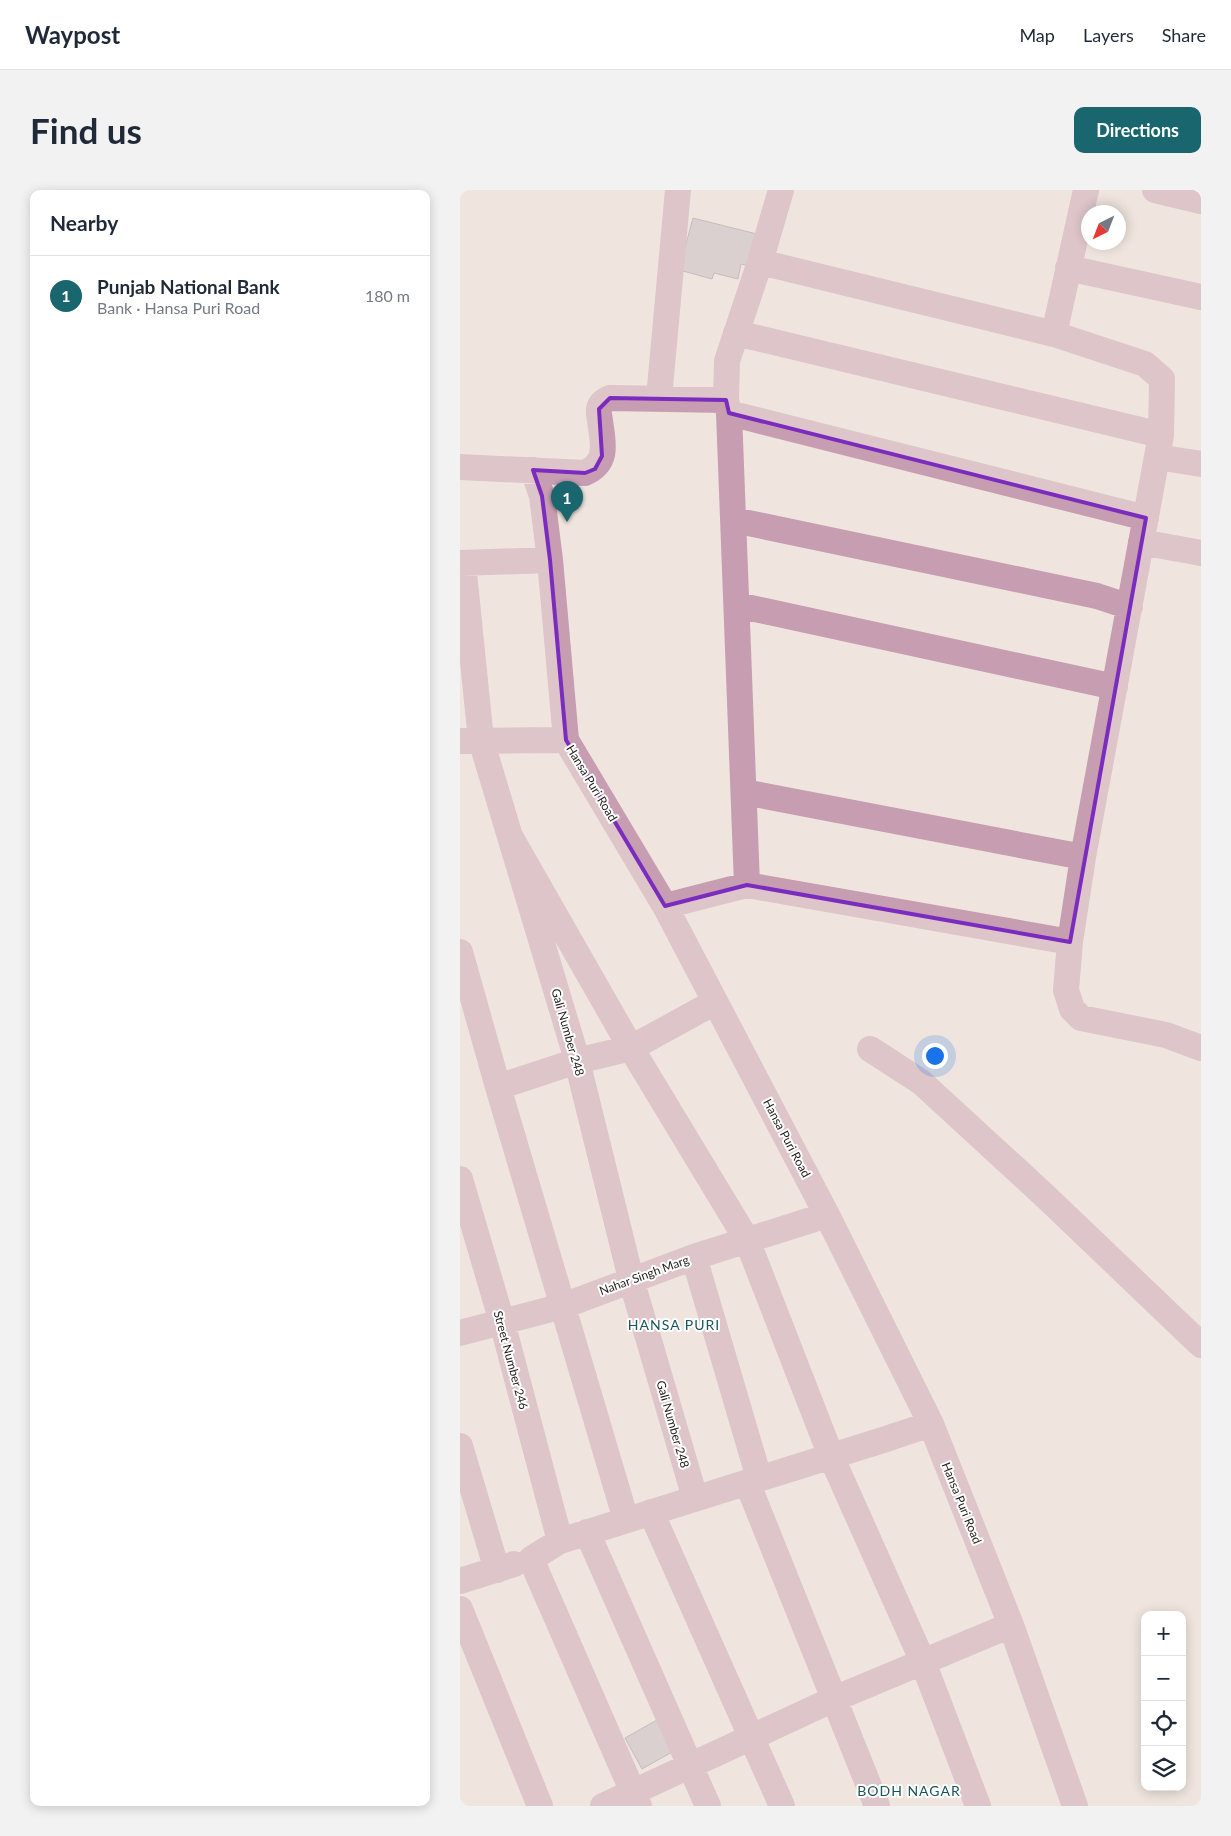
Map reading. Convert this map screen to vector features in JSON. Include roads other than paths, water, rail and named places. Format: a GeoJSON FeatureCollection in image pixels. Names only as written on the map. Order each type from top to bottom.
{"type":"FeatureCollection","features":[{"type":"Feature","properties":{"kind":"street"},"geometry":{"type":"LineString","coordinates":[[659,398],[678,190]]}},
{"type":"Feature","properties":{"kind":"street"},"geometry":{"type":"LineString","coordinates":[[747,885],[734,520],[727,406],[727,361],[760,262],[781,190]]}},
{"type":"Feature","properties":{"kind":"street"},"geometry":{"type":"LineString","coordinates":[[1054,334],[1086,190]]}},
{"type":"Feature","properties":{"kind":"street"},"geometry":{"type":"LineString","coordinates":[[1155,190],[1201,201]]}},
{"type":"Feature","properties":{"kind":"street"},"geometry":{"type":"LineString","coordinates":[[760,262],[1054,334],[1145,364],[1162,379],[1159,446],[1083,857],[1070,942],[1066,990],[1072,1010],[1081,1018],[1166,1035],[1201,1048]]}},
{"type":"Feature","properties":{"kind":"street"},"geometry":{"type":"LineString","coordinates":[[1068,268],[1201,297]]}},
{"type":"Feature","properties":{"kind":"street"},"geometry":{"type":"LineString","coordinates":[[736,334],[1159,446],[1201,464]]}},
{"type":"Feature","properties":{"kind":"street"},"geometry":{"type":"LineString","coordinates":[[460,467],[585,473],[595,469],[602,456],[603,444],[599,409],[603,401],[610,398],[659,398],[727,406],[1144,530],[1201,553]]}},
{"type":"Feature","properties":{"kind":"street","name":"Hansa Puri Road"},"geometry":{"type":"LineString","coordinates":[[533,470],[542,496],[550,560],[566,740],[664,906],[827,1215],[931,1424],[1011,1625],[1075,1806]]}},
{"type":"Feature","properties":{"kind":"street"},"geometry":{"type":"LineString","coordinates":[[734,520],[1097,596],[1130,607]]}},
{"type":"Feature","properties":{"kind":"street"},"geometry":{"type":"LineString","coordinates":[[461,563],[550,560]]}},
{"type":"Feature","properties":{"kind":"street","name":"Gali Number 248"},"geometry":{"type":"LineString","coordinates":[[461,563],[470,741],[511,838],[577,1061],[631,1279],[695,1498]]}},
{"type":"Feature","properties":{"kind":"street"},"geometry":{"type":"LineString","coordinates":[[737,605],[1115,687]]}},
{"type":"Feature","properties":{"kind":"street"},"geometry":{"type":"LineString","coordinates":[[470,741],[566,740]]}},
{"type":"Feature","properties":{"kind":"street"},"geometry":{"type":"LineString","coordinates":[[744,792],[1083,857]]}},
{"type":"Feature","properties":{"kind":"street"},"geometry":{"type":"LineString","coordinates":[[511,838],[630,1048],[747,1240],[831,1456],[923,1662],[978,1806]]}},
{"type":"Feature","properties":{"kind":"street"},"geometry":{"type":"LineString","coordinates":[[664,906],[747,885],[1070,942]]}},
{"type":"Feature","properties":{"kind":"street"},"geometry":{"type":"LineString","coordinates":[[460,952],[626,1520]]}},
{"type":"Feature","properties":{"kind":"street"},"geometry":{"type":"LineString","coordinates":[[498,1087],[577,1061],[630,1048],[715,1002]]}},
{"type":"Feature","properties":{"kind":"street"},"geometry":{"type":"LineString","coordinates":[[870,1049],[921,1082],[1044,1195],[1201,1345]]}},
{"type":"Feature","properties":{"kind":"street","name":"Street Number 246"},"geometry":{"type":"LineString","coordinates":[[460,1179],[464,1209],[502,1322],[560,1541]]}},
{"type":"Feature","properties":{"kind":"street","name":"Nahar Singh Marg"},"geometry":{"type":"LineString","coordinates":[[460,1333],[563,1306],[694,1257],[827,1215]]}},
{"type":"Feature","properties":{"kind":"street"},"geometry":{"type":"LineString","coordinates":[[694,1257],[753,1480],[834,1699],[877,1806]]}},
{"type":"Feature","properties":{"kind":"street"},"geometry":{"type":"LineString","coordinates":[[460,1581],[531,1559],[560,1541],[587,1532],[931,1424]]}},
{"type":"Feature","properties":{"kind":"street"},"geometry":{"type":"LineString","coordinates":[[460,1446],[497,1570]]}},
{"type":"Feature","properties":{"kind":"street"},"geometry":{"type":"LineString","coordinates":[[651,1512],[782,1806]]}},
{"type":"Feature","properties":{"kind":"street"},"geometry":{"type":"LineString","coordinates":[[587,1532],[708,1806]]}},
{"type":"Feature","properties":{"kind":"street"},"geometry":{"type":"LineString","coordinates":[[531,1559],[636,1799]]}},
{"type":"Feature","properties":{"kind":"street"},"geometry":{"type":"LineString","coordinates":[[460,1609],[540,1806]]}},
{"type":"Feature","properties":{"kind":"street"},"geometry":{"type":"LineString","coordinates":[[604,1806],[636,1799],[690,1766],[752,1737],[834,1699],[1011,1625]]}},
{"type":"Feature","properties":{"kind":"place","name":"Punjab National Bank"},"geometry":{"type":"Point","coordinates":[567,522]}},
{"type":"Feature","properties":{"kind":"district","name":"HANSA PURI"},"geometry":{"type":"Point","coordinates":[674,1324]}},
{"type":"Feature","properties":{"kind":"district","name":"BODH NAGAR"},"geometry":{"type":"Point","coordinates":[909,1790]}}]}
